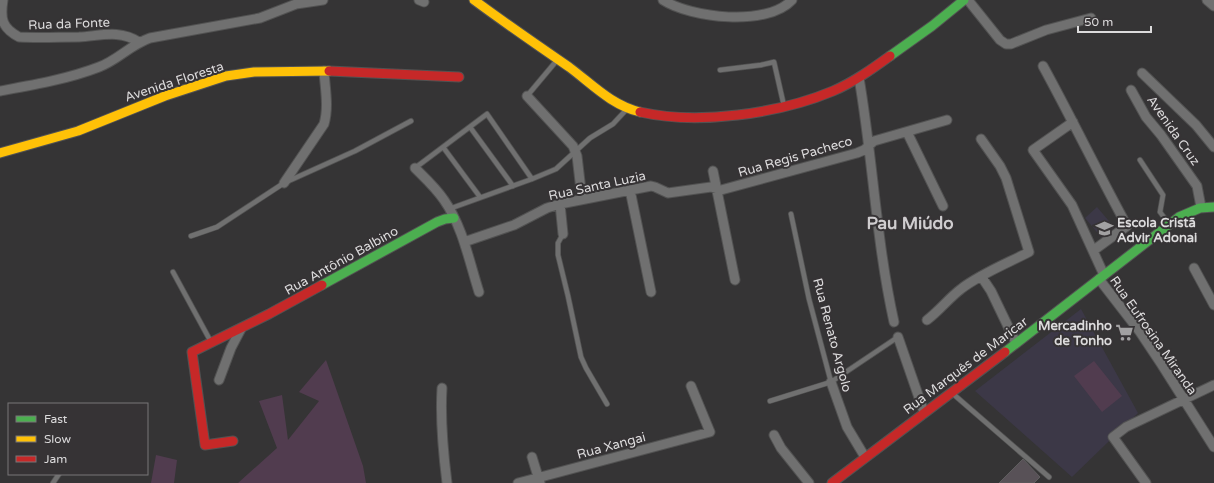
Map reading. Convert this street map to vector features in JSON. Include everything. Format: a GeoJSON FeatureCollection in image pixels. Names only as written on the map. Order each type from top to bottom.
{"type":"FeatureCollection","features":[{"type":"Feature","properties":{"kind":"street","name":"Rua da Fonte"},"geometry":{"type":"LineString","coordinates":[[3,0],[1,17],[3,24],[19,37],[80,36],[104,33],[128,36],[139,42]]}},
{"type":"Feature","properties":{"kind":"street"},"geometry":{"type":"LineString","coordinates":[[0,91],[64,77],[99,67],[139,42],[150,38],[260,18],[296,4],[323,0]]}},
{"type":"Feature","properties":{"kind":"street"},"geometry":{"type":"LineString","coordinates":[[663,0],[688,10],[726,17],[747,17],[765,14],[782,9],[792,0]]}},
{"type":"Feature","properties":{"kind":"street"},"geometry":{"type":"LineString","coordinates":[[478,2],[511,27],[558,59],[612,101],[627,109],[654,115],[700,118],[729,116],[785,107],[833,91],[859,78],[914,39],[964,0]]}},
{"type":"Feature","properties":{"kind":"street"},"geometry":{"type":"LineString","coordinates":[[968,0],[1000,40],[1006,44],[1011,44],[1046,30],[1091,18]]}},
{"type":"Feature","properties":{"kind":"street"},"geometry":{"type":"LineString","coordinates":[[1207,0],[1214,6]]}},
{"type":"Feature","properties":{"kind":"street"},"geometry":{"type":"LineString","coordinates":[[1043,66],[1127,226],[1094,250]]}},
{"type":"Feature","properties":{"kind":"street"},"geometry":{"type":"LineString","coordinates":[[284,183],[324,124],[326,115],[324,71]]}},
{"type":"Feature","properties":{"kind":"street","name":"Avenida Floresta"},"geometry":{"type":"LineString","coordinates":[[0,152],[78,131],[158,98],[226,76],[254,72],[324,71],[459,76]]}},
{"type":"Feature","properties":{"kind":"street"},"geometry":{"type":"LineString","coordinates":[[1142,73],[1187,116],[1214,147]]}},
{"type":"Feature","properties":{"kind":"street"},"geometry":{"type":"LineString","coordinates":[[859,78],[869,145],[881,256],[894,322]]}},
{"type":"Feature","properties":{"kind":"street","name":"Avenida Cruz"},"geometry":{"type":"LineString","coordinates":[[1131,90],[1146,118],[1161,135],[1197,186],[1202,207]]}},
{"type":"Feature","properties":{"kind":"street"},"geometry":{"type":"LineString","coordinates":[[527,96],[576,152],[582,199]]}},
{"type":"Feature","properties":{"kind":"street","name":"Rua Regis Pacheco"},"geometry":{"type":"LineString","coordinates":[[716,189],[721,190],[857,154],[874,141],[947,120]]}},
{"type":"Feature","properties":{"kind":"street","name":"Rua Eufrosina Miranda"},"geometry":{"type":"LineString","coordinates":[[1073,122],[1033,150],[1068,199],[1094,250],[1102,277],[1140,332],[1214,447]]}},
{"type":"Feature","properties":{"kind":"street"},"geometry":{"type":"LineString","coordinates":[[907,132],[943,206]]}},
{"type":"Feature","properties":{"kind":"street"},"geometry":{"type":"LineString","coordinates":[[927,320],[940,310],[960,289],[981,276],[1029,252],[1006,178],[1000,166],[981,139]]}},
{"type":"Feature","properties":{"kind":"street"},"geometry":{"type":"LineString","coordinates":[[415,168],[438,191],[450,208],[464,242],[479,292]]}},
{"type":"Feature","properties":{"kind":"street"},"geometry":{"type":"LineString","coordinates":[[713,171],[735,280]]}},
{"type":"Feature","properties":{"kind":"street","name":"Rua Santa Luzia"},"geometry":{"type":"LineString","coordinates":[[464,242],[514,225],[547,208],[582,199],[651,186],[668,193],[712,187],[716,189]]}},
{"type":"Feature","properties":{"kind":"street"},"geometry":{"type":"LineString","coordinates":[[630,190],[651,292]]}},
{"type":"Feature","properties":{"kind":"street"},"geometry":{"type":"LineString","coordinates":[[560,204],[564,234]]}},
{"type":"Feature","properties":{"kind":"street","name":"Rua Marquês de Maricar"},"geometry":{"type":"LineString","coordinates":[[838,481],[865,457],[1016,343],[1169,224],[1190,211],[1202,207],[1214,207]]}},
{"type":"Feature","properties":{"kind":"street","name":"Rua Antônio Balbino"},"geometry":{"type":"LineString","coordinates":[[233,441],[206,445],[192,352],[241,329],[437,222],[454,218]]}},
{"type":"Feature","properties":{"kind":"street"},"geometry":{"type":"LineString","coordinates":[[1194,268],[1214,305]]}},
{"type":"Feature","properties":{"kind":"street"},"geometry":{"type":"LineString","coordinates":[[981,276],[991,291],[1016,343]]}},
{"type":"Feature","properties":{"kind":"street"},"geometry":{"type":"LineString","coordinates":[[219,380],[231,348],[241,329]]}},
{"type":"Feature","properties":{"kind":"street"},"geometry":{"type":"LineString","coordinates":[[898,336],[924,412]]}},
{"type":"Feature","properties":{"kind":"street","name":"Rua Renato Argolo"},"geometry":{"type":"LineString","coordinates":[[831,382],[847,427],[865,457]]}},
{"type":"Feature","properties":{"kind":"street"},"geometry":{"type":"LineString","coordinates":[[1146,483],[1113,437],[1126,427],[1214,385]]}},
{"type":"Feature","properties":{"kind":"street","name":"Rua Xangai"},"geometry":{"type":"LineString","coordinates":[[518,483],[539,480],[710,432],[690,386]]}},
{"type":"Feature","properties":{"kind":"street"},"geometry":{"type":"LineString","coordinates":[[442,388],[442,446],[447,483]]}},
{"type":"Feature","properties":{"kind":"street"},"geometry":{"type":"LineString","coordinates":[[774,434],[781,448],[809,483]]}},
{"type":"Feature","properties":{"kind":"street"},"geometry":{"type":"LineString","coordinates":[[532,457],[539,480]]}},
{"type":"Feature","properties":{"kind":"lane"},"geometry":{"type":"LineString","coordinates":[[527,96],[558,59]]}},
{"type":"Feature","properties":{"kind":"lane"},"geometry":{"type":"LineString","coordinates":[[720,70],[774,62],[785,107]]}},
{"type":"Feature","properties":{"kind":"lane"},"geometry":{"type":"LineString","coordinates":[[450,208],[556,169],[590,138],[613,124],[627,109]]}},
{"type":"Feature","properties":{"kind":"lane"},"geometry":{"type":"LineString","coordinates":[[415,168],[487,114],[532,179]]}},
{"type":"Feature","properties":{"kind":"lane"},"geometry":{"type":"LineString","coordinates":[[191,236],[217,227],[284,183],[355,151],[411,121]]}},
{"type":"Feature","properties":{"kind":"lane"},"geometry":{"type":"LineString","coordinates":[[470,127],[513,186]]}},
{"type":"Feature","properties":{"kind":"lane"},"geometry":{"type":"LineString","coordinates":[[443,147],[480,198]]}},
{"type":"Feature","properties":{"kind":"lane"},"geometry":{"type":"LineString","coordinates":[[1140,160],[1163,195],[1160,212],[1169,224]]}},
{"type":"Feature","properties":{"kind":"lane","name":"Rua Renato Argolo"},"geometry":{"type":"LineString","coordinates":[[791,214],[809,299],[831,382]]}},
{"type":"Feature","properties":{"kind":"lane"},"geometry":{"type":"LineString","coordinates":[[564,234],[558,243],[558,255],[581,357],[607,404]]}},
{"type":"Feature","properties":{"kind":"lane"},"geometry":{"type":"LineString","coordinates":[[173,272],[211,343]]}},
{"type":"Feature","properties":{"kind":"lane"},"geometry":{"type":"LineString","coordinates":[[770,400],[831,382],[898,336]]}},
{"type":"Feature","properties":{"kind":"lane"},"geometry":{"type":"LineString","coordinates":[[950,392],[1050,477]]}},
{"type":"Feature","properties":{"kind":"shaded area"},"geometry":{"type":"Polygon","coordinates":[[[1097,207],[1114,227],[1102,238],[1085,218],[1097,207]]]}},
{"type":"Feature","properties":{"kind":"shaded area"},"geometry":{"type":"Polygon","coordinates":[[[1081,309],[1138,413],[1072,477],[975,391],[1081,309]]]}},
{"type":"Feature","properties":{"kind":"shaded area"},"geometry":{"type":"Polygon","coordinates":[[[326,360],[363,466],[366,483],[238,483],[277,448],[259,401],[282,395],[288,440],[319,401],[299,392],[326,360]]]}},
{"type":"Feature","properties":{"kind":"shaded area"},"geometry":{"type":"Polygon","coordinates":[[[1094,361],[1122,396],[1102,412],[1074,376],[1094,361]]]}},
{"type":"Feature","properties":{"kind":"shaded area"},"geometry":{"type":"Polygon","coordinates":[[[156,455],[177,460],[174,483],[151,483],[156,455]]]}},
{"type":"Feature","properties":{"kind":"building"},"geometry":{"type":"Polygon","coordinates":[[[1023,459],[1040,477],[1034,483],[999,483],[1023,459]]]}},
{"type":"Feature","properties":{"kind":"traffic: fast"},"geometry":{"type":"LineString","coordinates":[[890,56],[932,26],[964,0]]}},
{"type":"Feature","properties":{"kind":"traffic: fast"},"geometry":{"type":"LineString","coordinates":[[1005,352],[1179,217],[1200,208],[1214,207]]}},
{"type":"Feature","properties":{"kind":"traffic: fast"},"geometry":{"type":"LineString","coordinates":[[322,285],[437,222],[454,218]]}},
{"type":"Feature","properties":{"kind":"traffic: slow"},"geometry":{"type":"LineString","coordinates":[[474,0],[569,67],[611,99],[630,109],[640,112]]}},
{"type":"Feature","properties":{"kind":"traffic: slow"},"geometry":{"type":"LineString","coordinates":[[0,153],[78,131],[165,96],[226,76],[254,72],[329,71]]}},
{"type":"Feature","properties":{"kind":"traffic: jam"},"geometry":{"type":"LineString","coordinates":[[640,112],[663,116],[712,117],[738,115],[788,106],[833,91],[848,84],[890,56]]}},
{"type":"Feature","properties":{"kind":"traffic: jam"},"geometry":{"type":"LineString","coordinates":[[329,71],[459,77]]}},
{"type":"Feature","properties":{"kind":"traffic: jam"},"geometry":{"type":"LineString","coordinates":[[233,441],[205,445],[192,352],[269,314],[322,285]]}},
{"type":"Feature","properties":{"kind":"traffic: jam"},"geometry":{"type":"LineString","coordinates":[[832,483],[1005,352]]}},
{"type":"Feature","properties":{"kind":"place","name":"Escola Cristã Advir Adonai"},"geometry":{"type":"Point","coordinates":[1104,229]}},
{"type":"Feature","properties":{"kind":"place","name":"Mercadinho de Tonho"},"geometry":{"type":"Point","coordinates":[1125,332]}},
{"type":"Feature","properties":{"kind":"district","name":"Pau Miúdo"},"geometry":{"type":"Point","coordinates":[910,223]}}]}
